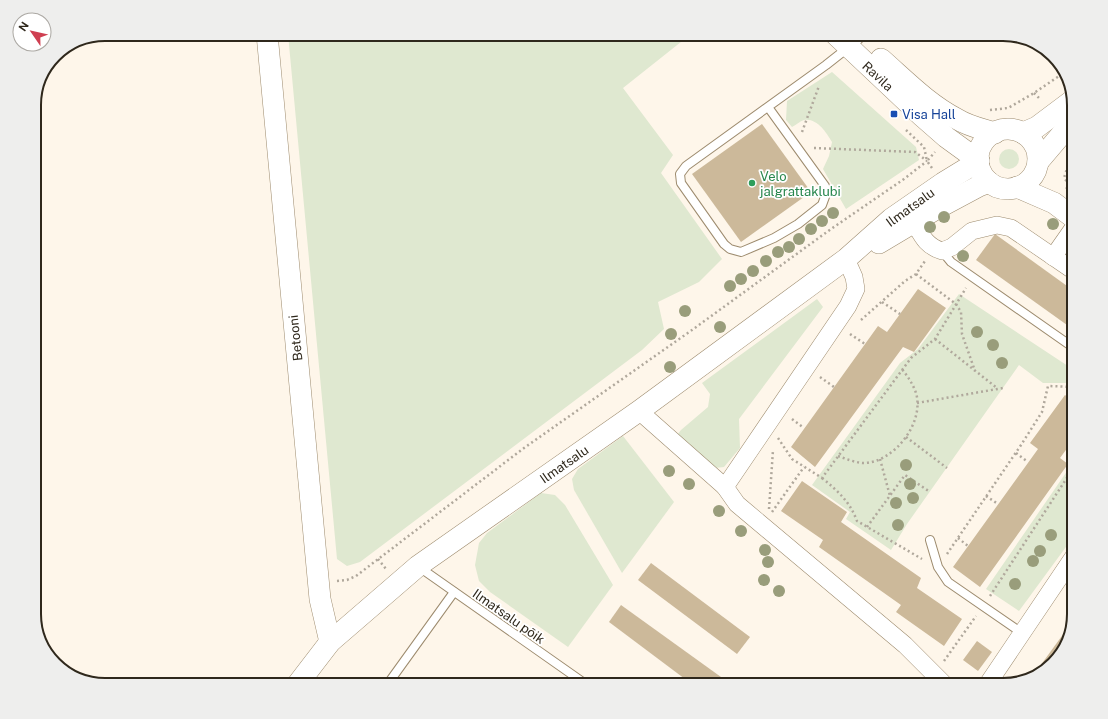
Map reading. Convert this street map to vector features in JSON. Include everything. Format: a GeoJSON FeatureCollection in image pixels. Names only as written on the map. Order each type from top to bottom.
{"type":"FeatureCollection","features":[{"type":"Feature","properties":{"kind":"street","name":"Betooni"},"geometry":{"type":"LineString","coordinates":[[268,41],[320,599],[330,642]]}},
{"type":"Feature","properties":{"kind":"street","name":"Ravila"},"geometry":{"type":"LineString","coordinates":[[851,41],[922,116],[941,133],[978,161]]}},
{"type":"Feature","properties":{"kind":"street","name":"Ravila"},"geometry":{"type":"LineString","coordinates":[[852,41],[896,73],[939,109],[964,123],[995,132]]}},
{"type":"Feature","properties":{"kind":"street"},"geometry":{"type":"LineString","coordinates":[[1023,133],[1037,127],[1067,105]]}},
{"type":"Feature","properties":{"kind":"street"},"geometry":{"type":"LineString","coordinates":[[1054,203],[1042,185],[1036,167],[1038,154],[1035,146],[1023,133],[1014,130],[995,132],[982,144],[979,152],[978,161],[980,169],[989,182],[998,187],[1007,189],[1017,187],[1024,184],[1031,178],[1036,167],[1067,128]]}},
{"type":"Feature","properties":{"kind":"street","name":"Ilmatsalu"},"geometry":{"type":"LineString","coordinates":[[302,678],[330,642],[418,566],[639,411],[846,259],[891,219],[978,161]]}},
{"type":"Feature","properties":{"kind":"street","name":"Ilmatsalu"},"geometry":{"type":"LineString","coordinates":[[846,259],[882,241],[979,186],[989,182]]}},
{"type":"Feature","properties":{"kind":"street"},"geometry":{"type":"LineString","coordinates":[[1017,187],[1054,203],[1067,213]]}},
{"type":"Feature","properties":{"kind":"street"},"geometry":{"type":"LineString","coordinates":[[914,222],[925,241],[935,249],[942,252],[952,247],[972,231],[997,225],[1011,228],[1067,266]]}},
{"type":"Feature","properties":{"kind":"street"},"geometry":{"type":"LineString","coordinates":[[1053,257],[1067,236]]}},
{"type":"Feature","properties":{"kind":"street"},"geometry":{"type":"LineString","coordinates":[[725,487],[771,428],[848,306],[856,289],[854,277],[846,259]]}},
{"type":"Feature","properties":{"kind":"street"},"geometry":{"type":"LineString","coordinates":[[639,411],[725,487],[737,504],[905,644],[937,678]]}},
{"type":"Feature","properties":{"kind":"street"},"geometry":{"type":"LineString","coordinates":[[992,678],[1067,566]]}},
{"type":"Feature","properties":{"kind":"lane"},"geometry":{"type":"LineString","coordinates":[[768,107],[825,186],[826,194],[822,205],[798,224],[774,238],[742,252],[730,248],[724,244],[681,182],[680,174],[686,166],[826,65],[847,41]]}},
{"type":"Feature","properties":{"kind":"lane"},"geometry":{"type":"LineString","coordinates":[[942,252],[951,262],[1067,343]]}},
{"type":"Feature","properties":{"kind":"lane"},"geometry":{"type":"LineString","coordinates":[[930,540],[939,569],[948,582],[1022,633]]}},
{"type":"Feature","properties":{"kind":"lane","name":"Ilmatsalu põik"},"geometry":{"type":"LineString","coordinates":[[418,566],[576,678]]}},
{"type":"Feature","properties":{"kind":"lane"},"geometry":{"type":"LineString","coordinates":[[392,678],[454,592]]}},
{"type":"Feature","properties":{"kind":"path"},"geometry":{"type":"LineString","coordinates":[[826,65],[797,147],[915,152],[927,161]]}},
{"type":"Feature","properties":{"kind":"path"},"geometry":{"type":"LineString","coordinates":[[987,110],[1008,108],[1060,76]]}},
{"type":"Feature","properties":{"kind":"path"},"geometry":{"type":"LineString","coordinates":[[901,126],[924,147],[927,161],[934,172]]}},
{"type":"Feature","properties":{"kind":"path"},"geometry":{"type":"LineString","coordinates":[[319,583],[347,580],[356,576],[524,448],[692,330],[873,199],[904,179],[927,161],[937,149]]}},
{"type":"Feature","properties":{"kind":"path"},"geometry":{"type":"LineString","coordinates":[[1067,168],[1064,178],[1067,182]]}},
{"type":"Feature","properties":{"kind":"path"},"geometry":{"type":"LineString","coordinates":[[916,274],[956,304],[961,312],[962,334],[975,370]]}},
{"type":"Feature","properties":{"kind":"path"},"geometry":{"type":"LineString","coordinates":[[822,478],[902,369],[911,358],[935,339],[973,278]]}},
{"type":"Feature","properties":{"kind":"path"},"geometry":{"type":"LineString","coordinates":[[882,302],[900,314]]}},
{"type":"Feature","properties":{"kind":"path"},"geometry":{"type":"LineString","coordinates":[[848,332],[865,344]]}},
{"type":"Feature","properties":{"kind":"path"},"geometry":{"type":"LineString","coordinates":[[935,339],[998,389]]}},
{"type":"Feature","properties":{"kind":"path"},"geometry":{"type":"LineString","coordinates":[[838,456],[863,463],[880,459],[896,448],[906,437],[915,420],[917,403],[916,394],[912,383],[902,369]]}},
{"type":"Feature","properties":{"kind":"path"},"geometry":{"type":"LineString","coordinates":[[815,374],[834,387]]}},
{"type":"Feature","properties":{"kind":"path"},"geometry":{"type":"LineString","coordinates":[[771,428],[792,459],[822,478],[839,492],[853,511],[857,521],[939,569],[1042,412],[1048,386],[1067,387]]}},
{"type":"Feature","properties":{"kind":"path"},"geometry":{"type":"LineString","coordinates":[[917,403],[1003,388]]}},
{"type":"Feature","properties":{"kind":"path"},"geometry":{"type":"LineString","coordinates":[[786,415],[804,428]]}},
{"type":"Feature","properties":{"kind":"path"},"geometry":{"type":"LineString","coordinates":[[771,428],[769,517],[804,467]]}},
{"type":"Feature","properties":{"kind":"path"},"geometry":{"type":"LineString","coordinates":[[906,437],[947,468]]}},
{"type":"Feature","properties":{"kind":"path"},"geometry":{"type":"LineString","coordinates":[[1016,453],[1028,462]]}},
{"type":"Feature","properties":{"kind":"path"},"geometry":{"type":"LineString","coordinates":[[880,459],[890,496]]}},
{"type":"Feature","properties":{"kind":"path"},"geometry":{"type":"LineString","coordinates":[[867,527],[905,475],[930,492]]}},
{"type":"Feature","properties":{"kind":"path"},"geometry":{"type":"LineString","coordinates":[[940,678],[983,606],[1067,478]]}},
{"type":"Feature","properties":{"kind":"path"},"geometry":{"type":"LineString","coordinates":[[986,496],[998,504]]}},
{"type":"Feature","properties":{"kind":"path"},"geometry":{"type":"LineString","coordinates":[[958,538],[968,546]]}},
{"type":"Feature","properties":{"kind":"path"},"geometry":{"type":"LineString","coordinates":[[378,559],[390,574]]}},
{"type":"Feature","properties":{"kind":"green space"},"geometry":{"type":"Polygon","coordinates":[[[289,41],[682,41],[623,88],[673,155],[661,173],[722,259],[699,282],[658,302],[664,329],[642,350],[360,562],[347,566],[337,559],[289,41]]]}},
{"type":"Feature","properties":{"kind":"green space"},"geometry":{"type":"Polygon","coordinates":[[[832,72],[916,147],[919,160],[846,209],[823,169],[829,156],[832,142],[827,134],[821,126],[813,121],[804,120],[792,127],[786,120],[787,101],[832,72]]]}},
{"type":"Feature","properties":{"kind":"green space"},"geometry":{"type":"Polygon","coordinates":[[[1009,149],[1016,152],[1019,159],[1016,166],[1009,169],[1002,166],[999,159],[1002,152],[1009,149]]]}},
{"type":"Feature","properties":{"kind":"green space"},"geometry":{"type":"Polygon","coordinates":[[[959,294],[1067,365],[1067,383],[1043,383],[1019,365],[907,524],[891,550],[846,519],[850,512],[812,485],[900,363],[918,349],[959,294]]]}},
{"type":"Feature","properties":{"kind":"green space"},"geometry":{"type":"Polygon","coordinates":[[[817,299],[823,307],[739,419],[740,448],[724,467],[715,468],[677,435],[708,407],[710,394],[702,383],[817,299]]]}},
{"type":"Feature","properties":{"kind":"green space"},"geometry":{"type":"Polygon","coordinates":[[[623,436],[674,502],[622,573],[574,490],[572,479],[578,469],[623,436]]]}},
{"type":"Feature","properties":{"kind":"green space"},"geometry":{"type":"Polygon","coordinates":[[[1067,471],[1067,546],[1019,611],[986,589],[1067,471]]]}},
{"type":"Feature","properties":{"kind":"green space"},"geometry":{"type":"Polygon","coordinates":[[[541,493],[555,495],[565,505],[613,585],[568,647],[490,592],[479,581],[475,565],[479,543],[487,533],[541,493]]]}},
{"type":"Feature","properties":{"kind":"building","name":"Velo jalgrattaklubi"},"geometry":{"type":"Polygon","coordinates":[[[762,124],[811,192],[741,242],[692,174],[762,124]]]}},
{"type":"Feature","properties":{"kind":"building"},"geometry":{"type":"Polygon","coordinates":[[[995,234],[1067,286],[1067,325],[976,260],[995,234]]]}},
{"type":"Feature","properties":{"kind":"building"},"geometry":{"type":"Polygon","coordinates":[[[918,289],[946,308],[914,352],[903,347],[815,467],[791,447],[878,326],[887,332],[918,289]]]}},
{"type":"Feature","properties":{"kind":"building"},"geometry":{"type":"Polygon","coordinates":[[[1065,395],[1067,397],[1067,448],[1060,458],[1067,463],[1067,465],[980,587],[953,567],[1038,449],[1030,443],[1065,395]]]}},
{"type":"Feature","properties":{"kind":"building"},"geometry":{"type":"Polygon","coordinates":[[[802,481],[847,512],[841,522],[921,578],[917,588],[962,619],[944,646],[896,612],[901,605],[819,547],[823,540],[781,511],[802,481]]]}},
{"type":"Feature","properties":{"kind":"building"},"geometry":{"type":"Polygon","coordinates":[[[651,563],[750,637],[737,654],[638,580],[651,563]]]}},
{"type":"Feature","properties":{"kind":"building"},"geometry":{"type":"Polygon","coordinates":[[[621,605],[721,677],[684,678],[609,622],[621,605]]]}},
{"type":"Feature","properties":{"kind":"building"},"geometry":{"type":"Polygon","coordinates":[[[1065,632],[1056,650],[1040,666],[1065,632]]]}},
{"type":"Feature","properties":{"kind":"building"},"geometry":{"type":"Polygon","coordinates":[[[977,641],[992,652],[978,671],[963,660],[977,641]]]}},
{"type":"Feature","properties":{"kind":"place","name":"Visa Hall"},"geometry":{"type":"Point","coordinates":[894,114]}},
{"type":"Feature","properties":{"kind":"place","name":"Velo jalgrattaklubi"},"geometry":{"type":"Point","coordinates":[752,183]}}]}
